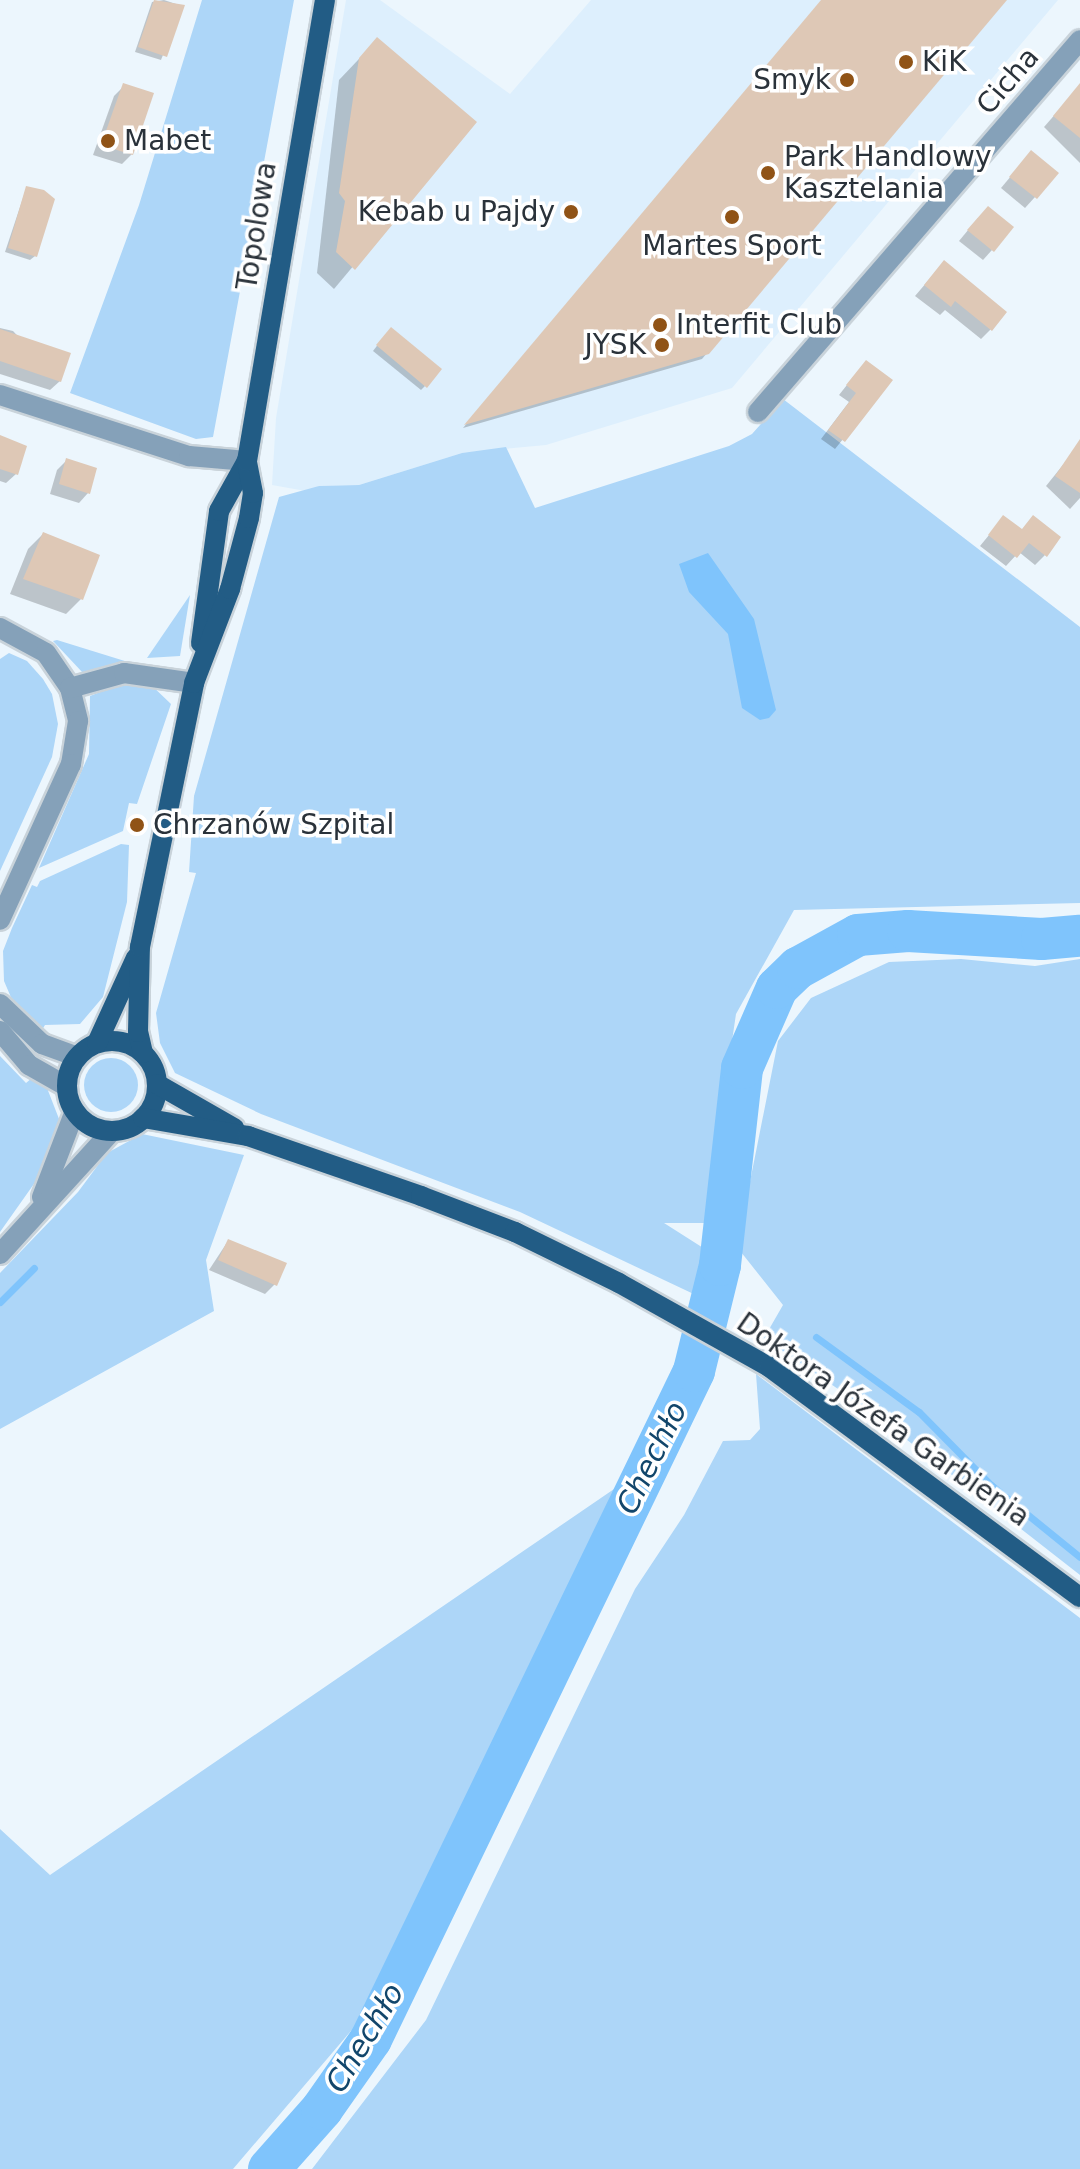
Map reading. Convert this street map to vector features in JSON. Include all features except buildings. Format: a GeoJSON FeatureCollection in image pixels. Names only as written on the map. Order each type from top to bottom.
{"type":"FeatureCollection","features":[{"type":"Feature","properties":{"kind":"main road","name":"Topolowa"},"geometry":{"type":"LineString","coordinates":[[143,1053],[138,1032],[140,947],[197,675],[219,511],[247,461],[325,0]]}},
{"type":"Feature","properties":{"kind":"main road","name":"Topolowa"},"geometry":{"type":"LineString","coordinates":[[197,675],[230,589],[249,518],[253,493],[247,461]]}},
{"type":"Feature","properties":{"kind":"main road","name":"Topolowa"},"geometry":{"type":"LineString","coordinates":[[97,1043],[140,947]]}},
{"type":"Feature","properties":{"kind":"main road"},"geometry":{"type":"LineString","coordinates":[[97,1043],[129,1044],[143,1053],[157,1084],[143,1118],[112,1131],[91,1126],[75,1111],[66,1086],[77,1057],[97,1043]]}},
{"type":"Feature","properties":{"kind":"main road","name":"Doktora Józefa Garbienia"},"geometry":{"type":"LineString","coordinates":[[157,1084],[248,1136],[515,1232],[657,1302],[745,1351],[1080,1597]]}},
{"type":"Feature","properties":{"kind":"main road","name":"Doktora Józefa Garbienia"},"geometry":{"type":"LineString","coordinates":[[143,1118],[248,1136]]}},
{"type":"Feature","properties":{"kind":"street","name":"Cicha"},"geometry":{"type":"LineString","coordinates":[[758,412],[1080,40]]}},
{"type":"Feature","properties":{"kind":"street"},"geometry":{"type":"LineString","coordinates":[[0,395],[189,456],[247,461]]}},
{"type":"Feature","properties":{"kind":"street"},"geometry":{"type":"LineString","coordinates":[[0,628],[46,653],[70,688],[78,721],[77,749],[0,920]]}},
{"type":"Feature","properties":{"kind":"street"},"geometry":{"type":"LineString","coordinates":[[70,688],[124,673],[197,675]]}},
{"type":"Feature","properties":{"kind":"street"},"geometry":{"type":"LineString","coordinates":[[0,1004],[42,1044],[77,1057]]}},
{"type":"Feature","properties":{"kind":"street"},"geometry":{"type":"LineString","coordinates":[[0,1031],[29,1065],[66,1086]]}},
{"type":"Feature","properties":{"kind":"street"},"geometry":{"type":"LineString","coordinates":[[32,1219],[61,1156],[75,1111]]}},
{"type":"Feature","properties":{"kind":"street"},"geometry":{"type":"LineString","coordinates":[[0,1254],[112,1131]]}},
{"type":"Feature","properties":{"kind":"shaded area"},"geometry":{"type":"Polygon","coordinates":[[[202,0],[294,0],[213,437],[196,439],[70,393],[139,205],[202,0]]]}},
{"type":"Feature","properties":{"kind":"shaded area"},"geometry":{"type":"Polygon","coordinates":[[[346,0],[380,0],[510,94],[591,0],[1058,0],[732,388],[546,445],[462,453],[359,485],[319,486],[311,492],[272,485],[276,418],[346,0]]]}},
{"type":"Feature","properties":{"kind":"shaded area"},"geometry":{"type":"Polygon","coordinates":[[[783,399],[1080,627],[1080,903],[794,910],[736,1014],[705,1223],[664,1223],[708,1251],[700,1297],[520,1212],[261,1114],[175,1073],[160,1043],[156,1013],[196,873],[189,872],[194,796],[279,497],[319,486],[359,485],[462,453],[506,447],[535,508],[729,446],[752,434],[783,399]]]}},
{"type":"Feature","properties":{"kind":"shaded area"},"geometry":{"type":"Polygon","coordinates":[[[708,553],[754,619],[776,710],[769,718],[760,720],[742,708],[728,634],[689,592],[679,564],[708,553]]]}},
{"type":"Feature","properties":{"kind":"shaded area"},"geometry":{"type":"Polygon","coordinates":[[[190,595],[180,656],[147,658],[190,595]]]}},
{"type":"Feature","properties":{"kind":"shaded area"},"geometry":{"type":"Polygon","coordinates":[[[53,641],[128,662],[83,673],[53,641]]]}},
{"type":"Feature","properties":{"kind":"shaded area"},"geometry":{"type":"Polygon","coordinates":[[[9,653],[27,661],[43,679],[52,694],[58,724],[52,757],[0,871],[0,659],[9,653]]]}},
{"type":"Feature","properties":{"kind":"shaded area"},"geometry":{"type":"Polygon","coordinates":[[[126,682],[148,682],[171,704],[137,804],[129,803],[123,831],[39,868],[89,754],[90,696],[126,682]]]}},
{"type":"Feature","properties":{"kind":"shaded area"},"geometry":{"type":"Polygon","coordinates":[[[121,844],[129,845],[127,902],[103,997],[80,1024],[45,1025],[42,1030],[16,1009],[4,981],[3,951],[12,928],[32,885],[37,887],[40,881],[121,844]]]}},
{"type":"Feature","properties":{"kind":"shaded area"},"geometry":{"type":"Polygon","coordinates":[[[961,959],[1035,966],[1080,959],[1080,1575],[870,1411],[764,1338],[783,1305],[737,1247],[778,1041],[811,998],[889,962],[961,959]]]}},
{"type":"Feature","properties":{"kind":"shaded area"},"geometry":{"type":"Polygon","coordinates":[[[0,1056],[26,1083],[32,1078],[47,1088],[61,1124],[36,1181],[0,1232],[0,1056]]]}},
{"type":"Feature","properties":{"kind":"shaded area"},"geometry":{"type":"Polygon","coordinates":[[[111,1058],[130,1066],[138,1085],[130,1104],[111,1112],[92,1104],[84,1085],[92,1066],[111,1058]]]}},
{"type":"Feature","properties":{"kind":"shaded area"},"geometry":{"type":"Polygon","coordinates":[[[142,1134],[244,1155],[206,1260],[214,1311],[0,1429],[0,1273],[78,1192],[107,1153],[142,1134]]]}},
{"type":"Feature","properties":{"kind":"shaded area"},"geometry":{"type":"Polygon","coordinates":[[[756,1374],[1080,1618],[1080,2169],[312,2169],[426,2020],[635,1589],[684,1515],[723,1441],[750,1440],[760,1429],[756,1374]]]}},
{"type":"Feature","properties":{"kind":"shaded area"},"geometry":{"type":"Polygon","coordinates":[[[617,1487],[356,2025],[233,2169],[0,2169],[0,1829],[50,1875],[617,1487]]]}},
{"type":"Feature","properties":{"kind":"waterway","name":"Chechło"},"geometry":{"type":"LineString","coordinates":[[269,2169],[322,2109],[371,2039],[694,1371],[720,1265],[742,1068],[777,988],[798,968],[858,935],[908,931],[1042,939],[1080,936]]}},
{"type":"Feature","properties":{"kind":"waterway","name":"Chechło"},"geometry":{"type":"LineString","coordinates":[[708,1262],[733,1277]]}},
{"type":"Feature","properties":{"kind":"waterway"},"geometry":{"type":"LineString","coordinates":[[0,1302],[34,1268]]}},
{"type":"Feature","properties":{"kind":"waterway"},"geometry":{"type":"LineString","coordinates":[[816,1337],[919,1412],[991,1485],[1080,1557]]}},
{"type":"Feature","properties":{"kind":"place","name":"KiK"},"geometry":{"type":"Point","coordinates":[906,62]}},
{"type":"Feature","properties":{"kind":"place","name":"Smyk"},"geometry":{"type":"Point","coordinates":[847,80]}},
{"type":"Feature","properties":{"kind":"place","name":"Mabet"},"geometry":{"type":"Point","coordinates":[108,141]}},
{"type":"Feature","properties":{"kind":"place","name":"Park Handlowy Kasztelania"},"geometry":{"type":"Point","coordinates":[768,173]}},
{"type":"Feature","properties":{"kind":"place","name":"Kebab u Pajdy"},"geometry":{"type":"Point","coordinates":[571,212]}},
{"type":"Feature","properties":{"kind":"place","name":"Martes Sport"},"geometry":{"type":"Point","coordinates":[732,217]}},
{"type":"Feature","properties":{"kind":"place","name":"Interfit Club"},"geometry":{"type":"Point","coordinates":[660,325]}},
{"type":"Feature","properties":{"kind":"place","name":"JYSK"},"geometry":{"type":"Point","coordinates":[662,345]}},
{"type":"Feature","properties":{"kind":"place","name":"Chrzanów Szpital"},"geometry":{"type":"Point","coordinates":[137,825]}}]}
